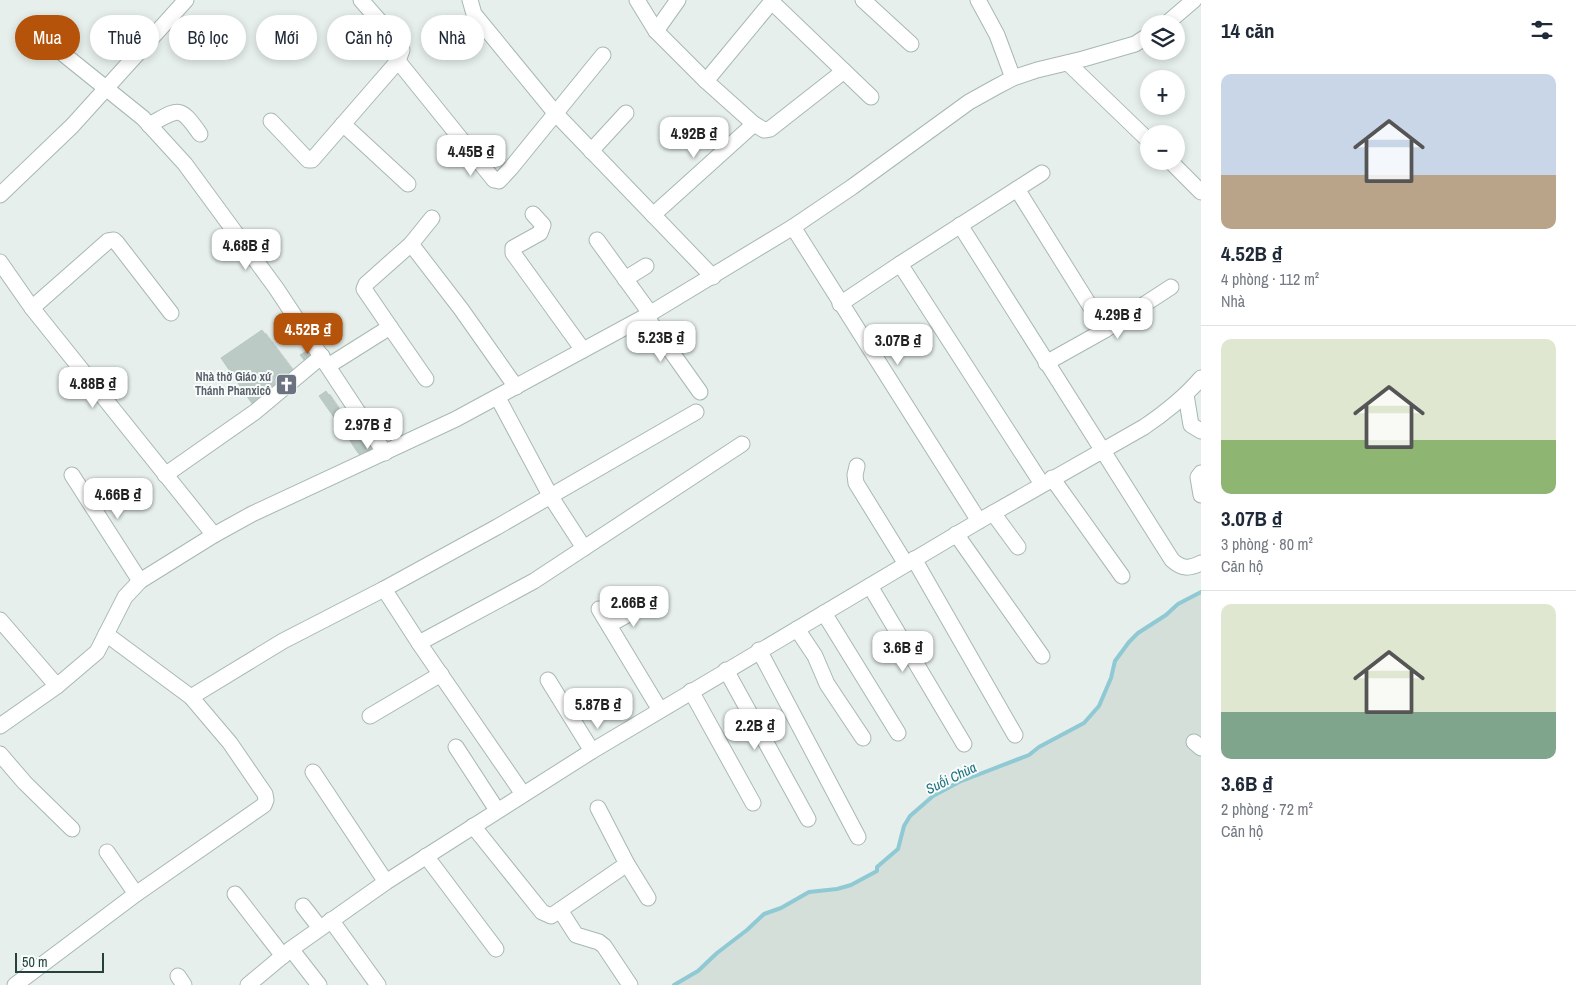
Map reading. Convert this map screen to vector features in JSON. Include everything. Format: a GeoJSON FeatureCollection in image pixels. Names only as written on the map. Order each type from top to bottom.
{"type":"FeatureCollection","features":[{"type":"Feature","properties":{"kind":"street"},"geometry":{"type":"LineString","coordinates":[[271,121],[308,160],[312,160],[398,61],[402,50],[399,43],[361,0]]}},
{"type":"Feature","properties":{"kind":"street"},"geometry":{"type":"LineString","coordinates":[[470,0],[474,14],[556,114],[713,276]]}},
{"type":"Feature","properties":{"kind":"street"},"geometry":{"type":"LineString","coordinates":[[637,0],[656,31],[706,81],[754,124],[764,130],[770,129],[844,71]]}},
{"type":"Feature","properties":{"kind":"street"},"geometry":{"type":"LineString","coordinates":[[656,31],[678,0]]}},
{"type":"Feature","properties":{"kind":"street"},"geometry":{"type":"LineString","coordinates":[[863,0],[911,44]]}},
{"type":"Feature","properties":{"kind":"street"},"geometry":{"type":"LineString","coordinates":[[978,0],[997,35],[1013,78]]}},
{"type":"Feature","properties":{"kind":"street"},"geometry":{"type":"LineString","coordinates":[[1176,15],[1194,0]]}},
{"type":"Feature","properties":{"kind":"street"},"geometry":{"type":"LineString","coordinates":[[706,81],[773,1],[871,97]]}},
{"type":"Feature","properties":{"kind":"street"},"geometry":{"type":"LineString","coordinates":[[0,195],[72,126],[179,3]]}},
{"type":"Feature","properties":{"kind":"street"},"geometry":{"type":"LineString","coordinates":[[0,726],[57,686],[97,652],[125,597],[140,581],[214,535],[252,514],[385,453],[498,398],[648,315],[793,227],[969,102],[1013,78],[1135,44],[1140,41]]}},
{"type":"Feature","properties":{"kind":"street"},"geometry":{"type":"LineString","coordinates":[[398,61],[494,180],[499,181],[603,55]]}},
{"type":"Feature","properties":{"kind":"street"},"geometry":{"type":"LineString","coordinates":[[71,60],[150,125],[185,164],[237,234],[325,361],[385,453]]}},
{"type":"Feature","properties":{"kind":"street"},"geometry":{"type":"LineString","coordinates":[[1068,63],[1140,132]]}},
{"type":"Feature","properties":{"kind":"street"},"geometry":{"type":"LineString","coordinates":[[150,125],[178,111],[186,114],[200,134]]}},
{"type":"Feature","properties":{"kind":"street"},"geometry":{"type":"LineString","coordinates":[[591,150],[626,113]]}},
{"type":"Feature","properties":{"kind":"street"},"geometry":{"type":"LineString","coordinates":[[343,124],[408,184]]}},
{"type":"Feature","properties":{"kind":"street"},"geometry":{"type":"LineString","coordinates":[[654,215],[754,124]]}},
{"type":"Feature","properties":{"kind":"street"},"geometry":{"type":"LineString","coordinates":[[1179,170],[1201,192]]}},
{"type":"Feature","properties":{"kind":"street"},"geometry":{"type":"LineString","coordinates":[[840,304],[1042,173]]}},
{"type":"Feature","properties":{"kind":"street"},"geometry":{"type":"LineString","coordinates":[[1016,189],[1105,330]]}},
{"type":"Feature","properties":{"kind":"street"},"geometry":{"type":"LineString","coordinates":[[533,214],[543,225],[540,233],[513,248],[512,252],[583,350]]}},
{"type":"Feature","properties":{"kind":"street"},"geometry":{"type":"LineString","coordinates":[[426,379],[364,289],[366,284],[411,244],[432,218]]}},
{"type":"Feature","properties":{"kind":"street"},"geometry":{"type":"LineString","coordinates":[[960,225],[1101,451],[1172,560],[1180,567],[1191,568],[1201,563]]}},
{"type":"Feature","properties":{"kind":"street"},"geometry":{"type":"LineString","coordinates":[[793,227],[979,521]]}},
{"type":"Feature","properties":{"kind":"street"},"geometry":{"type":"LineString","coordinates":[[32,308],[108,241],[114,240],[171,313]]}},
{"type":"Feature","properties":{"kind":"street"},"geometry":{"type":"LineString","coordinates":[[597,240],[700,392]]}},
{"type":"Feature","properties":{"kind":"street"},"geometry":{"type":"LineString","coordinates":[[411,244],[516,387]]}},
{"type":"Feature","properties":{"kind":"street"},"geometry":{"type":"LineString","coordinates":[[0,262],[32,308],[214,535]]}},
{"type":"Feature","properties":{"kind":"street"},"geometry":{"type":"LineString","coordinates":[[900,264],[1047,481],[1122,576]]}},
{"type":"Feature","properties":{"kind":"street"},"geometry":{"type":"LineString","coordinates":[[625,279],[646,266]]}},
{"type":"Feature","properties":{"kind":"street"},"geometry":{"type":"LineString","coordinates":[[1046,362],[1105,330],[1171,288]]}},
{"type":"Feature","properties":{"kind":"street"},"geometry":{"type":"LineString","coordinates":[[165,475],[325,361],[390,327]]}},
{"type":"Feature","properties":{"kind":"street"},"geometry":{"type":"LineString","coordinates":[[248,985],[287,953],[386,882],[523,794],[759,650],[1047,481],[1144,427],[1186,395],[1201,378]]}},
{"type":"Feature","properties":{"kind":"street"},"geometry":{"type":"LineString","coordinates":[[1186,395],[1192,426],[1201,431]]}},
{"type":"Feature","properties":{"kind":"street"},"geometry":{"type":"LineString","coordinates":[[498,398],[551,497],[584,548]]}},
{"type":"Feature","properties":{"kind":"street"},"geometry":{"type":"LineString","coordinates":[[191,697],[283,641],[384,589],[551,497],[696,412]]}},
{"type":"Feature","properties":{"kind":"street"},"geometry":{"type":"LineString","coordinates":[[419,643],[534,581],[742,444]]}},
{"type":"Feature","properties":{"kind":"street"},"geometry":{"type":"LineString","coordinates":[[857,466],[854,475],[856,483],[910,561],[1015,735]]}},
{"type":"Feature","properties":{"kind":"street"},"geometry":{"type":"LineString","coordinates":[[1201,473],[1198,478],[1201,495]]}},
{"type":"Feature","properties":{"kind":"street"},"geometry":{"type":"LineString","coordinates":[[72,476],[140,581]]}},
{"type":"Feature","properties":{"kind":"street"},"geometry":{"type":"LineString","coordinates":[[993,513],[1018,547]]}},
{"type":"Feature","properties":{"kind":"street"},"geometry":{"type":"LineString","coordinates":[[956,534],[1042,656]]}},
{"type":"Feature","properties":{"kind":"street"},"geometry":{"type":"LineString","coordinates":[[870,586],[964,744]]}},
{"type":"Feature","properties":{"kind":"street"},"geometry":{"type":"LineString","coordinates":[[384,589],[523,794]]}},
{"type":"Feature","properties":{"kind":"street"},"geometry":{"type":"LineString","coordinates":[[609,625],[645,606]]}},
{"type":"Feature","properties":{"kind":"street"},"geometry":{"type":"LineString","coordinates":[[599,609],[660,710]]}},
{"type":"Feature","properties":{"kind":"street"},"geometry":{"type":"LineString","coordinates":[[824,613],[898,734]]}},
{"type":"Feature","properties":{"kind":"street"},"geometry":{"type":"LineString","coordinates":[[0,620],[57,686]]}},
{"type":"Feature","properties":{"kind":"street"},"geometry":{"type":"LineString","coordinates":[[797,629],[815,656],[826,684],[863,738]]}},
{"type":"Feature","properties":{"kind":"street"},"geometry":{"type":"LineString","coordinates":[[15,985],[136,894],[264,805],[266,800],[265,794],[230,743],[191,697],[106,634]]}},
{"type":"Feature","properties":{"kind":"street"},"geometry":{"type":"LineString","coordinates":[[759,650],[858,837]]}},
{"type":"Feature","properties":{"kind":"street"},"geometry":{"type":"LineString","coordinates":[[726,670],[808,819]]}},
{"type":"Feature","properties":{"kind":"street"},"geometry":{"type":"LineString","coordinates":[[370,716],[441,674]]}},
{"type":"Feature","properties":{"kind":"street"},"geometry":{"type":"LineString","coordinates":[[548,680],[592,751]]}},
{"type":"Feature","properties":{"kind":"street"},"geometry":{"type":"LineString","coordinates":[[691,691],[753,803]]}},
{"type":"Feature","properties":{"kind":"street"},"geometry":{"type":"LineString","coordinates":[[456,747],[498,810]]}},
{"type":"Feature","properties":{"kind":"street"},"geometry":{"type":"LineString","coordinates":[[0,754],[25,783],[72,829]]}},
{"type":"Feature","properties":{"kind":"street"},"geometry":{"type":"LineString","coordinates":[[313,772],[386,882]]}},
{"type":"Feature","properties":{"kind":"street"},"geometry":{"type":"LineString","coordinates":[[598,808],[627,864],[648,898]]}},
{"type":"Feature","properties":{"kind":"street"},"geometry":{"type":"LineString","coordinates":[[473,826],[542,912],[551,916],[627,864]]}},
{"type":"Feature","properties":{"kind":"street"},"geometry":{"type":"LineString","coordinates":[[107,852],[136,894]]}},
{"type":"Feature","properties":{"kind":"street"},"geometry":{"type":"LineString","coordinates":[[426,856],[496,949]]}},
{"type":"Feature","properties":{"kind":"street"},"geometry":{"type":"LineString","coordinates":[[235,894],[287,953],[319,985]]}},
{"type":"Feature","properties":{"kind":"street"},"geometry":{"type":"LineString","coordinates":[[303,906],[326,924],[378,985]]}},
{"type":"Feature","properties":{"kind":"street"},"geometry":{"type":"LineString","coordinates":[[560,910],[576,934],[599,942],[604,946],[630,985]]}},
{"type":"Feature","properties":{"kind":"shaded area"},"geometry":{"type":"Polygon","coordinates":[[[1201,592],[1201,985],[674,985],[698,971],[764,914],[781,908],[809,892],[837,889],[851,885],[877,871],[877,867],[898,849],[904,826],[910,816],[933,796],[959,782],[1029,755],[1039,747],[1084,723],[1099,706],[1111,678],[1115,661],[1129,642],[1138,633],[1166,615],[1178,604],[1201,592]]]}},
{"type":"Feature","properties":{"kind":"building"},"geometry":{"type":"Polygon","coordinates":[[[262,330],[293,371],[253,405],[221,358],[262,330]]]}},
{"type":"Feature","properties":{"kind":"building"},"geometry":{"type":"Polygon","coordinates":[[[311,348],[316,355],[305,361],[300,355],[311,348]]]}},
{"type":"Feature","properties":{"kind":"building"},"geometry":{"type":"Polygon","coordinates":[[[326,391],[350,426],[343,430],[319,396],[326,391]]]}},
{"type":"Feature","properties":{"kind":"building"},"geometry":{"type":"Polygon","coordinates":[[[358,420],[371,439],[356,450],[343,430],[358,420]]]}},
{"type":"Feature","properties":{"kind":"building"},"geometry":{"type":"Polygon","coordinates":[[[371,439],[379,451],[363,459],[356,450],[371,439]]]}},
{"type":"Feature","properties":{"kind":"waterway","name":"Suối Chùa"},"geometry":{"type":"LineString","coordinates":[[674,985],[698,971],[764,914],[781,908],[809,892],[837,889],[851,885],[877,871],[877,867],[898,849],[904,826],[910,816],[933,796],[959,782],[1029,755],[1039,747],[1084,723],[1099,706],[1111,678],[1115,661],[1129,642],[1138,633],[1166,615],[1178,604],[1201,592]]}},
{"type":"Feature","properties":{"kind":"place","name":"Nhà thờ Giáo xứ Thánh Phanxicô"},"geometry":{"type":"Point","coordinates":[287,384]}}]}
